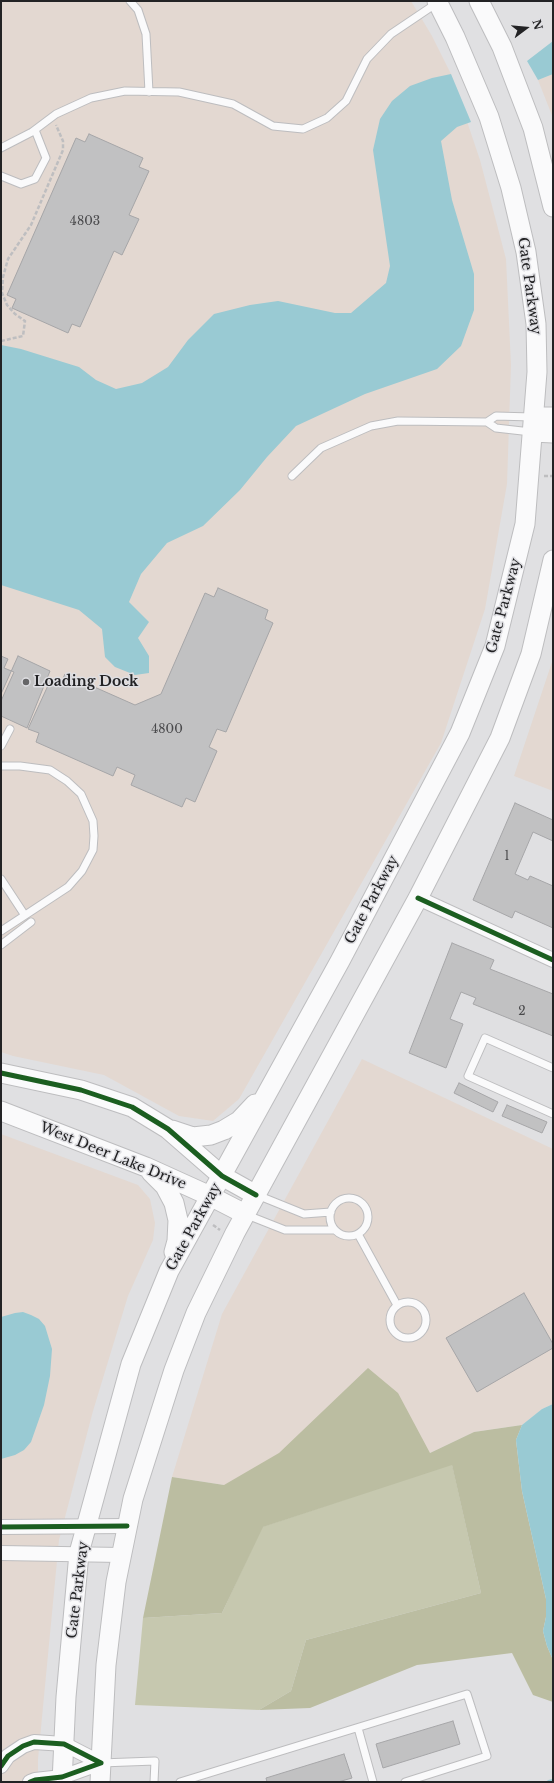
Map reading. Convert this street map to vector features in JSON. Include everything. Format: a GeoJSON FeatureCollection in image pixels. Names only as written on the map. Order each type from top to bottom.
{"type":"FeatureCollection","features":[{"type":"Feature","properties":{"kind":"main road","name":"Gate Parkway"},"geometry":{"type":"LineString","coordinates":[[62,1779],[66,1697],[79,1553],[131,1364],[169,1271],[340,961],[460,733],[490,660],[499,630],[525,524],[537,372],[536,324],[526,252],[519,221],[489,117],[456,36],[438,1]]}},
{"type":"Feature","properties":{"kind":"main road"},"geometry":{"type":"LineString","coordinates":[[479,1],[502,47],[533,128],[553,207]]}},
{"type":"Feature","properties":{"kind":"main road"},"geometry":{"type":"LineString","coordinates":[[533,425],[553,417]]}},
{"type":"Feature","properties":{"kind":"main road"},"geometry":{"type":"LineString","coordinates":[[533,425],[553,433]]}},
{"type":"Feature","properties":{"kind":"main road"},"geometry":{"type":"LineString","coordinates":[[100,1782],[106,1666],[121,1556],[133,1499],[174,1370],[196,1313],[245,1214],[418,898],[500,738],[531,654],[553,560]]}},
{"type":"Feature","properties":{"kind":"main road"},"geometry":{"type":"LineString","coordinates":[[1,1059],[24,1078]]}},
{"type":"Feature","properties":{"kind":"main road"},"geometry":{"type":"LineString","coordinates":[[1,1073],[81,1090],[132,1107],[168,1129],[222,1176],[256,1195]]}},
{"type":"Feature","properties":{"kind":"main road"},"geometry":{"type":"LineString","coordinates":[[168,1129],[193,1136],[211,1135],[224,1130],[239,1121],[271,1087]]}},
{"type":"Feature","properties":{"kind":"main road","name":"West Deer Lake Drive"},"geometry":{"type":"LineString","coordinates":[[1,1112],[146,1167],[210,1196],[245,1214]]}},
{"type":"Feature","properties":{"kind":"main road"},"geometry":{"type":"LineString","coordinates":[[146,1167],[165,1186],[174,1203],[178,1220],[177,1241],[169,1271]]}},
{"type":"Feature","properties":{"kind":"street"},"geometry":{"type":"LineString","coordinates":[[418,898],[553,960]]}},
{"type":"Feature","properties":{"kind":"street"},"geometry":{"type":"LineString","coordinates":[[1,1527],[127,1526]]}},
{"type":"Feature","properties":{"kind":"street"},"geometry":{"type":"LineString","coordinates":[[1,1552],[79,1553],[121,1556]]}},
{"type":"Feature","properties":{"kind":"street"},"geometry":{"type":"LineString","coordinates":[[1,1766],[8,1756],[23,1746],[34,1742],[64,1744],[100,1763]]}},
{"type":"Feature","properties":{"kind":"street"},"geometry":{"type":"LineString","coordinates":[[30,1782],[35,1780],[62,1779],[100,1763]]}},
{"type":"Feature","properties":{"kind":"lane"},"geometry":{"type":"LineString","coordinates":[[130,1],[138,10],[146,34],[149,92]]}},
{"type":"Feature","properties":{"kind":"lane"},"geometry":{"type":"LineString","coordinates":[[1,148],[35,130],[56,114],[91,98],[125,91],[179,92],[233,104],[273,126],[303,128],[327,118],[346,101],[367,59],[391,34],[438,1]]}},
{"type":"Feature","properties":{"kind":"lane"},"geometry":{"type":"LineString","coordinates":[[1,176],[21,184],[34,179],[46,158],[35,130]]}},
{"type":"Feature","properties":{"kind":"lane"},"geometry":{"type":"LineString","coordinates":[[487,422],[496,416],[533,425]]}},
{"type":"Feature","properties":{"kind":"lane"},"geometry":{"type":"LineString","coordinates":[[292,476],[321,448],[371,426],[406,421],[487,422],[496,428],[533,425]]}},
{"type":"Feature","properties":{"kind":"lane"},"geometry":{"type":"LineString","coordinates":[[1,746],[10,728]]}},
{"type":"Feature","properties":{"kind":"lane"},"geometry":{"type":"LineString","coordinates":[[1,766],[20,766],[50,770],[67,781],[81,794],[93,821],[93,850],[82,871],[68,887],[24,914],[1,931]]}},
{"type":"Feature","properties":{"kind":"lane"},"geometry":{"type":"LineString","coordinates":[[1,879],[24,914]]}},
{"type":"Feature","properties":{"kind":"lane"},"geometry":{"type":"LineString","coordinates":[[1,945],[31,922]]}},
{"type":"Feature","properties":{"kind":"lane"},"geometry":{"type":"LineString","coordinates":[[553,1068],[485,1038],[468,1076],[553,1114]]}},
{"type":"Feature","properties":{"kind":"lane"},"geometry":{"type":"LineString","coordinates":[[256,1195],[304,1214],[331,1212]]}},
{"type":"Feature","properties":{"kind":"lane"},"geometry":{"type":"LineString","coordinates":[[245,1214],[285,1230],[335,1230],[346,1236],[358,1234],[363,1230],[367,1219],[367,1213],[361,1203],[355,1200],[343,1200],[334,1207],[331,1212],[332,1224],[335,1230]]}},
{"type":"Feature","properties":{"kind":"lane"},"geometry":{"type":"LineString","coordinates":[[358,1234],[397,1305]]}},
{"type":"Feature","properties":{"kind":"lane"},"geometry":{"type":"LineString","coordinates":[[412,1302],[422,1309],[425,1314],[425,1326],[417,1336],[406,1338],[401,1337],[392,1330],[390,1319],[391,1313],[397,1305],[412,1302]]}},
{"type":"Feature","properties":{"kind":"lane"},"geometry":{"type":"LineString","coordinates":[[180,1782],[467,1694],[487,1756],[405,1782]]}},
{"type":"Feature","properties":{"kind":"lane"},"geometry":{"type":"LineString","coordinates":[[358,1728],[374,1782]]}},
{"type":"Feature","properties":{"kind":"lane"},"geometry":{"type":"LineString","coordinates":[[100,1763],[155,1761],[154,1782]]}},
{"type":"Feature","properties":{"kind":"path"},"geometry":{"type":"LineString","coordinates":[[1,341],[23,336],[25,321],[15,314],[7,305],[2,293],[3,277],[8,259],[30,225],[63,150],[63,141],[55,123]]}},
{"type":"Feature","properties":{"kind":"path"},"geometry":{"type":"LineString","coordinates":[[540,475],[553,476]]}},
{"type":"Feature","properties":{"kind":"path"},"geometry":{"type":"LineString","coordinates":[[213,1225],[221,1230]]}},
{"type":"Feature","properties":{"kind":"shaded area"},"geometry":{"type":"Polygon","coordinates":[[[1,1],[411,1],[432,36],[451,74],[480,160],[506,259],[511,365],[507,484],[485,609],[441,743],[239,1099],[213,1121],[179,1116],[104,1075],[13,1056],[1,1052],[1,1]]]}},
{"type":"Feature","properties":{"kind":"shaded area"},"geometry":{"type":"Polygon","coordinates":[[[553,74],[553,118],[538,80],[553,74]]]}},
{"type":"Feature","properties":{"kind":"shaded area"},"geometry":{"type":"Polygon","coordinates":[[[553,659],[553,791],[514,776],[553,659]]]}},
{"type":"Feature","properties":{"kind":"shaded area"},"geometry":{"type":"Polygon","coordinates":[[[362,1059],[553,1149],[553,1404],[542,1409],[522,1425],[474,1432],[430,1453],[224,1485],[172,1477],[222,1314],[362,1059]]]}},
{"type":"Feature","properties":{"kind":"shaded area"},"geometry":{"type":"Polygon","coordinates":[[[1,1134],[138,1185],[150,1199],[155,1223],[153,1240],[128,1296],[93,1411],[59,1540],[38,1759],[38,1782],[1,1782],[1,1134]]]}},
{"type":"Feature","properties":{"kind":"green space"},"geometry":{"type":"Polygon","coordinates":[[[368,1368],[398,1393],[430,1453],[474,1432],[522,1425],[516,1440],[522,1491],[546,1599],[546,1617],[543,1631],[553,1660],[553,1702],[533,1695],[512,1653],[417,1665],[310,1708],[259,1710],[291,1691],[306,1640],[481,1593],[452,1465],[263,1527],[222,1613],[143,1618],[172,1477],[224,1485],[279,1453],[368,1368]]]}},
{"type":"Feature","properties":{"kind":"green space"},"geometry":{"type":"Polygon","coordinates":[[[452,1464],[481,1593],[306,1640],[291,1691],[259,1710],[135,1705],[143,1618],[222,1613],[262,1527],[452,1464]]]}},
{"type":"Feature","properties":{"kind":"water"},"geometry":{"type":"Polygon","coordinates":[[[553,41],[553,74],[538,80],[527,61],[553,41]]]}},
{"type":"Feature","properties":{"kind":"water"},"geometry":{"type":"Polygon","coordinates":[[[451,74],[471,122],[457,127],[441,141],[452,200],[474,274],[474,310],[461,346],[437,369],[365,394],[296,426],[267,457],[240,490],[203,526],[167,543],[141,574],[129,602],[149,622],[138,638],[149,656],[149,673],[135,675],[115,667],[105,657],[102,629],[79,610],[1,585],[1,345],[21,349],[79,367],[96,380],[116,389],[142,383],[168,367],[188,340],[214,314],[250,305],[278,301],[335,313],[351,313],[386,283],[390,266],[373,150],[380,119],[392,101],[410,86],[432,78],[451,74]]]}},
{"type":"Feature","properties":{"kind":"water"},"geometry":{"type":"Polygon","coordinates":[[[23,1312],[39,1319],[45,1326],[52,1349],[50,1376],[44,1405],[31,1442],[24,1450],[15,1455],[1,1459],[1,1317],[23,1312]]]}},
{"type":"Feature","properties":{"kind":"water"},"geometry":{"type":"Polygon","coordinates":[[[553,1404],[553,1660],[543,1631],[546,1617],[546,1599],[522,1491],[516,1440],[522,1425],[542,1409],[553,1404]]]}},
{"type":"Feature","properties":{"kind":"building"},"geometry":{"type":"Polygon","coordinates":[[[89,134],[143,158],[139,167],[149,171],[129,215],[139,219],[122,255],[114,251],[80,327],[72,324],[68,333],[12,308],[16,299],[7,295],[76,138],[85,142],[89,134]]]}},
{"type":"Feature","properties":{"kind":"building"},"geometry":{"type":"Polygon","coordinates":[[[218,588],[268,610],[265,619],[273,623],[226,732],[217,729],[209,747],[217,751],[195,802],[186,798],[182,807],[131,785],[135,775],[117,767],[113,776],[36,742],[39,733],[28,729],[51,679],[61,683],[65,674],[135,705],[161,694],[205,593],[214,597],[218,588]]]}},
{"type":"Feature","properties":{"kind":"building"},"geometry":{"type":"Polygon","coordinates":[[[1,656],[8,659],[4,668],[14,672],[1,701],[1,656]]]}},
{"type":"Feature","properties":{"kind":"building","name":"Loading Dock"},"geometry":{"type":"Polygon","coordinates":[[[18,656],[50,671],[27,728],[1,716],[1,694],[18,656]]]}},
{"type":"Feature","properties":{"kind":"building"},"geometry":{"type":"Polygon","coordinates":[[[515,803],[553,820],[553,841],[533,832],[515,874],[528,880],[530,876],[553,886],[553,928],[515,911],[512,918],[473,900],[515,803]]]}},
{"type":"Feature","properties":{"kind":"building"},"geometry":{"type":"Polygon","coordinates":[[[452,943],[494,960],[490,969],[553,994],[553,1036],[473,1004],[476,998],[461,992],[450,1019],[463,1024],[446,1068],[409,1053],[452,943]]]}},
{"type":"Feature","properties":{"kind":"building"},"geometry":{"type":"Polygon","coordinates":[[[459,1083],[498,1102],[493,1112],[454,1093],[459,1083]]]}},
{"type":"Feature","properties":{"kind":"building"},"geometry":{"type":"Polygon","coordinates":[[[507,1105],[547,1122],[542,1133],[502,1116],[507,1105]]]}},
{"type":"Feature","properties":{"kind":"building"},"geometry":{"type":"Polygon","coordinates":[[[524,1293],[553,1344],[553,1348],[477,1392],[446,1338],[524,1293]]]}},
{"type":"Feature","properties":{"kind":"building"},"geometry":{"type":"Polygon","coordinates":[[[453,1721],[460,1744],[383,1768],[376,1744],[453,1721]]]}},
{"type":"Feature","properties":{"kind":"building"},"geometry":{"type":"Polygon","coordinates":[[[344,1754],[352,1778],[338,1782],[267,1782],[266,1778],[344,1754]]]}},
{"type":"Feature","properties":{"kind":"waterway"},"geometry":{"type":"LineString","coordinates":[[549,1782],[553,1781]]}},
{"type":"Feature","properties":{"kind":"cycle path"},"geometry":{"type":"LineString","coordinates":[[418,898],[553,960]]}},
{"type":"Feature","properties":{"kind":"cycle path"},"geometry":{"type":"LineString","coordinates":[[1,1073],[81,1090],[132,1107],[168,1129],[222,1176],[256,1195]]}},
{"type":"Feature","properties":{"kind":"cycle path"},"geometry":{"type":"LineString","coordinates":[[1,1527],[127,1526]]}},
{"type":"Feature","properties":{"kind":"cycle path"},"geometry":{"type":"LineString","coordinates":[[1,1766],[8,1756],[23,1746],[34,1742],[64,1744],[101,1763],[62,1777],[35,1780],[30,1782]]}},
{"type":"Feature","properties":{"kind":"place","name":"Loading Dock"},"geometry":{"type":"Point","coordinates":[26,682]}}]}
